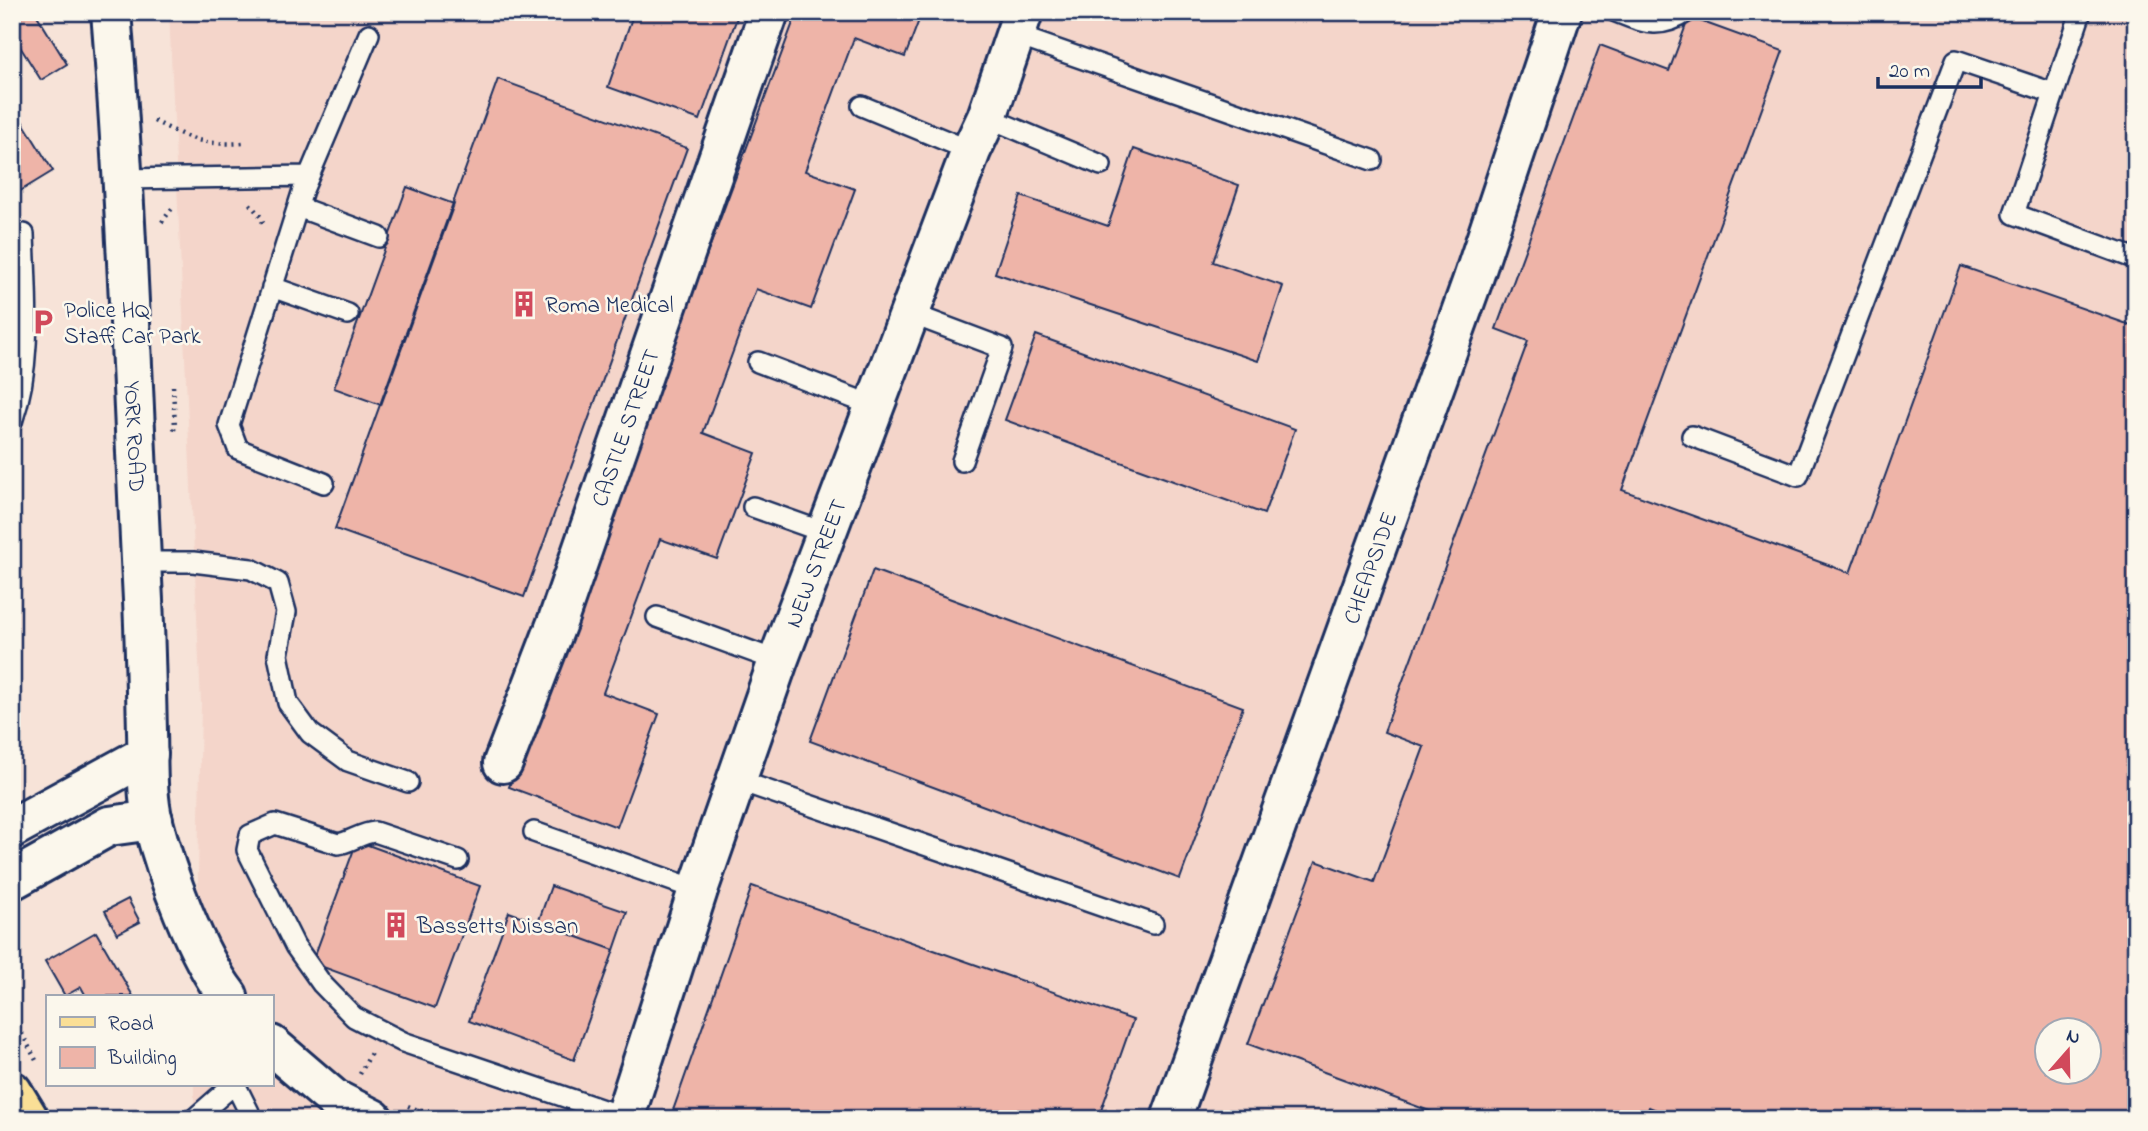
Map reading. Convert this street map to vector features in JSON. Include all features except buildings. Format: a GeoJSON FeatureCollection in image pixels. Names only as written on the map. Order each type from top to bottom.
{"type":"FeatureCollection","features":[{"type":"Feature","properties":{"kind":"main road"},"geometry":{"type":"LineString","coordinates":[[27,1080],[29,1119]]}},
{"type":"Feature","properties":{"kind":"street","name":"YORK ROAD"},"geometry":{"type":"LineString","coordinates":[[111,12],[122,179],[153,820],[191,928],[216,980],[227,995]]}},
{"type":"Feature","properties":{"kind":"street","name":"CASTLE STREET"},"geometry":{"type":"LineString","coordinates":[[503,763],[558,620],[769,12]]}},
{"type":"Feature","properties":{"kind":"street","name":"CHEAPSIDE"},"geometry":{"type":"LineString","coordinates":[[1171,1119],[1472,282],[1562,12]]}},
{"type":"Feature","properties":{"kind":"street","name":"NEW STREET"},"geometry":{"type":"LineString","coordinates":[[624,1118],[698,890],[778,661],[1019,24]]}},
{"type":"Feature","properties":{"kind":"street"},"geometry":{"type":"LineString","coordinates":[[16,824],[148,754]]}},
{"type":"Feature","properties":{"kind":"street"},"geometry":{"type":"LineString","coordinates":[[12,880],[109,826],[153,820]]}},
{"type":"Feature","properties":{"kind":"street"},"geometry":{"type":"LineString","coordinates":[[273,1047],[334,1099],[373,1119]]}},
{"type":"Feature","properties":{"kind":"lane"},"geometry":{"type":"LineString","coordinates":[[1616,12],[1641,23],[1668,24],[1687,12]]}},
{"type":"Feature","properties":{"kind":"lane"},"geometry":{"type":"LineString","coordinates":[[2081,12],[2014,215],[2136,259]]}},
{"type":"Feature","properties":{"kind":"lane"},"geometry":{"type":"LineString","coordinates":[[1019,24],[1372,160]]}},
{"type":"Feature","properties":{"kind":"lane"},"geometry":{"type":"LineString","coordinates":[[324,483],[237,449],[229,425],[308,176],[369,34]]}},
{"type":"Feature","properties":{"kind":"lane"},"geometry":{"type":"LineString","coordinates":[[1692,436],[1798,476],[1956,60],[2053,93]]}},
{"type":"Feature","properties":{"kind":"lane"},"geometry":{"type":"LineString","coordinates":[[862,106],[971,150]]}},
{"type":"Feature","properties":{"kind":"lane"},"geometry":{"type":"LineString","coordinates":[[986,117],[1101,165]]}},
{"type":"Feature","properties":{"kind":"lane"},"geometry":{"type":"LineString","coordinates":[[122,179],[308,176]]}},
{"type":"Feature","properties":{"kind":"lane"},"geometry":{"type":"LineString","coordinates":[[298,207],[379,237]]}},
{"type":"Feature","properties":{"kind":"lane"},"geometry":{"type":"LineString","coordinates":[[12,422],[21,397],[27,342],[24,234]]}},
{"type":"Feature","properties":{"kind":"lane"},"geometry":{"type":"LineString","coordinates":[[272,287],[348,314]]}},
{"type":"Feature","properties":{"kind":"lane"},"geometry":{"type":"LineString","coordinates":[[909,313],[1002,348],[962,461]]}},
{"type":"Feature","properties":{"kind":"lane"},"geometry":{"type":"LineString","coordinates":[[758,362],[874,406]]}},
{"type":"Feature","properties":{"kind":"lane"},"geometry":{"type":"LineString","coordinates":[[753,507],[826,533]]}},
{"type":"Feature","properties":{"kind":"lane"},"geometry":{"type":"LineString","coordinates":[[141,562],[193,562],[251,569],[278,583],[286,612],[278,655],[288,703],[310,733],[348,761],[408,782]]}},
{"type":"Feature","properties":{"kind":"lane"},"geometry":{"type":"LineString","coordinates":[[657,617],[778,661]]}},
{"type":"Feature","properties":{"kind":"lane"},"geometry":{"type":"LineString","coordinates":[[737,780],[1153,924]]}},
{"type":"Feature","properties":{"kind":"lane"},"geometry":{"type":"LineString","coordinates":[[458,860],[375,832],[361,833],[346,843],[338,844],[275,824],[250,835],[247,850],[295,946],[322,984],[354,1017],[403,1042],[624,1118]]}},
{"type":"Feature","properties":{"kind":"lane"},"geometry":{"type":"LineString","coordinates":[[534,832],[698,890]]}},
{"type":"Feature","properties":{"kind":"lane"},"geometry":{"type":"LineString","coordinates":[[194,1119],[233,1086]]}},
{"type":"Feature","properties":{"kind":"lane"},"geometry":{"type":"LineString","coordinates":[[236,1086],[248,1112]]}},
{"type":"Feature","properties":{"kind":"path"},"geometry":{"type":"LineString","coordinates":[[151,120],[186,136],[216,145],[243,143]]}},
{"type":"Feature","properties":{"kind":"path"},"geometry":{"type":"LineString","coordinates":[[12,1015],[27,1080]]}},
{"type":"Feature","properties":{"kind":"shaded area"},"geometry":{"type":"Polygon","coordinates":[[[169,12],[2136,12],[2136,1119],[194,1119],[194,1086],[273,1086],[273,995],[196,995],[201,703],[169,12]]]}},
{"type":"Feature","properties":{"kind":"place","name":"Roma Medical"},"geometry":{"type":"Point","coordinates":[524,304]}},
{"type":"Feature","properties":{"kind":"place","name":"Police HQ Staff Car Park"},"geometry":{"type":"Point","coordinates":[43,322]}},
{"type":"Feature","properties":{"kind":"place","name":"Bassetts Nissan"},"geometry":{"type":"Point","coordinates":[396,925]}}]}
